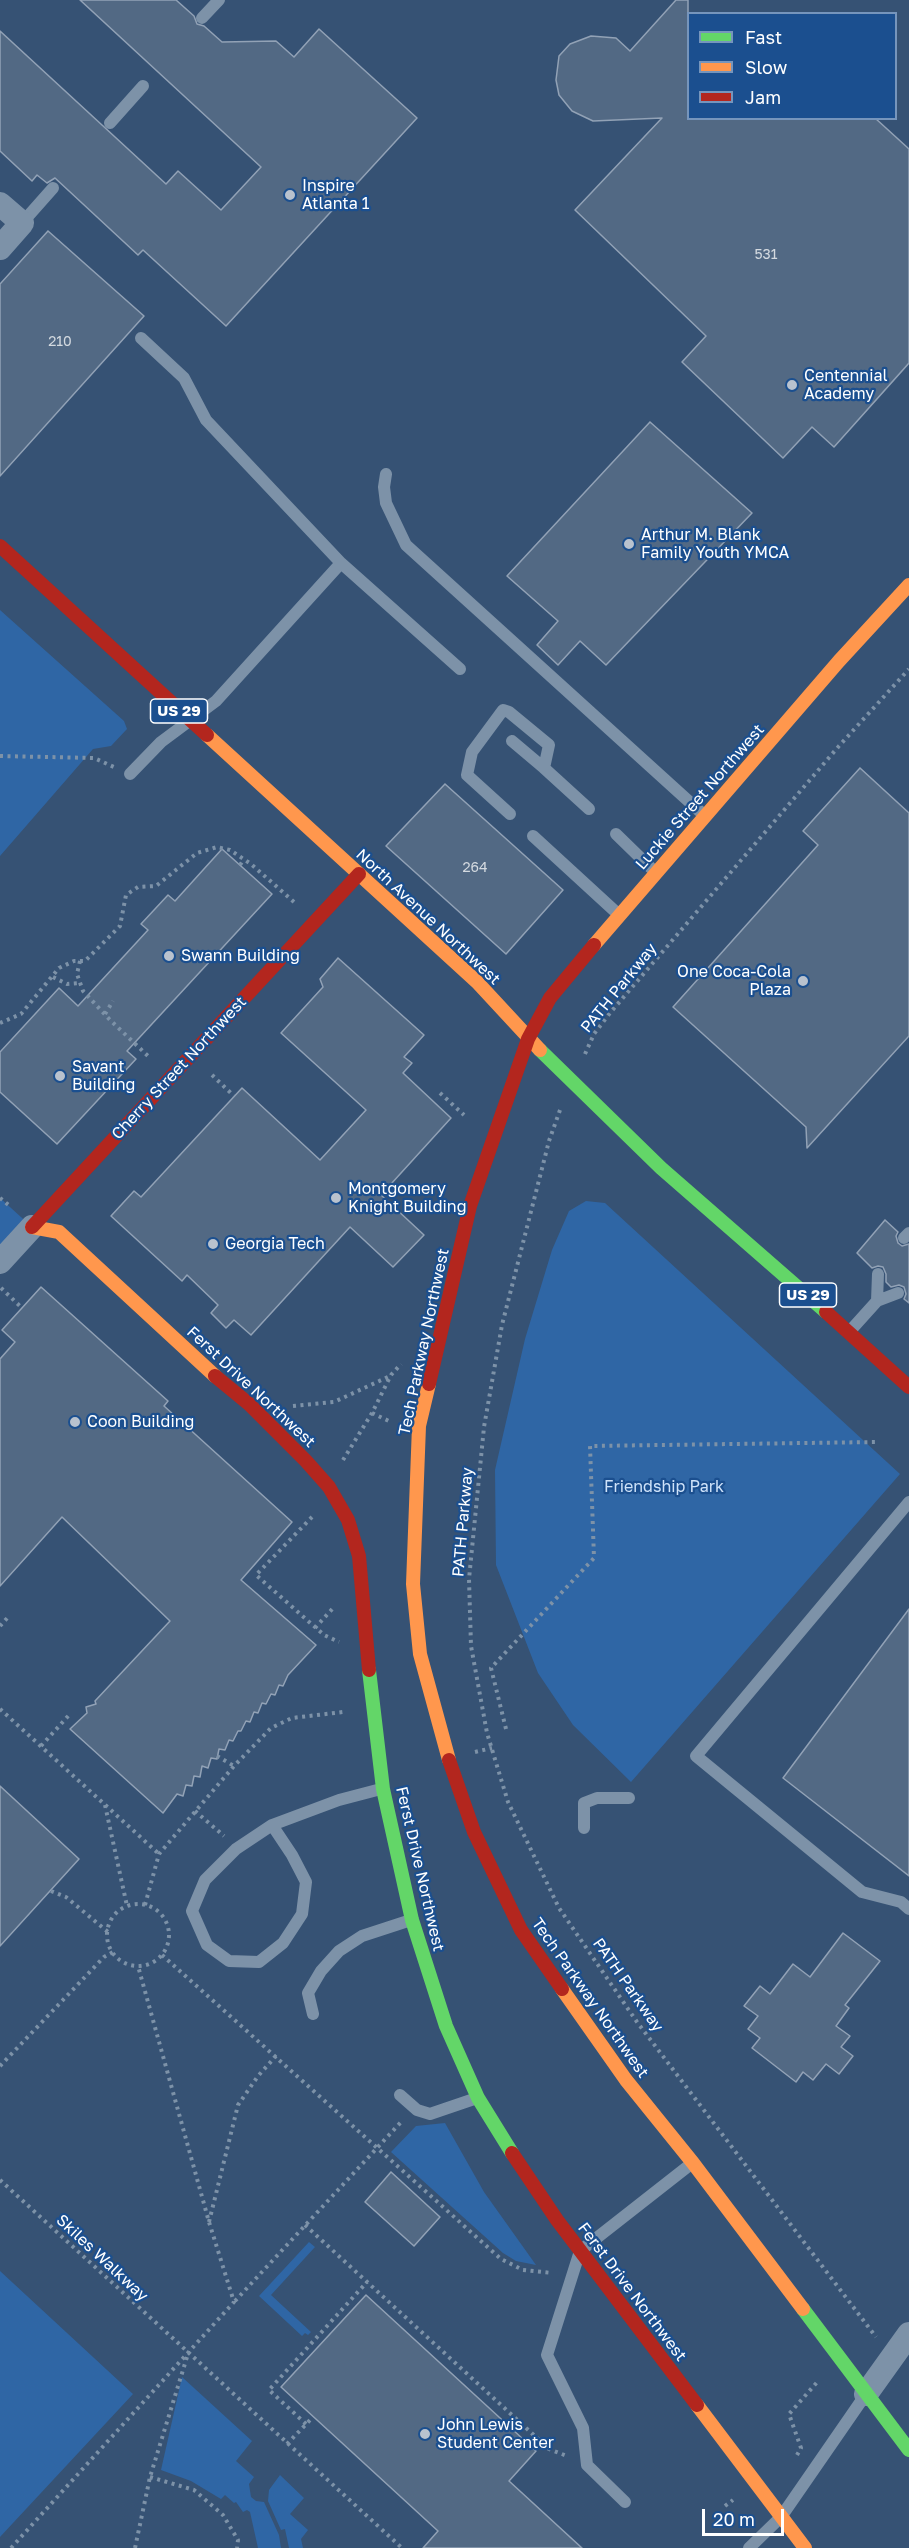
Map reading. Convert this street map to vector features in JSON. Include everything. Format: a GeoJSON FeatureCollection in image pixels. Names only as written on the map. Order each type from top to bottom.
{"type":"FeatureCollection","features":[{"type":"Feature","properties":{"kind":"main road","name":"North Avenue Northwest"},"geometry":{"type":"LineString","coordinates":[[0,546],[477,981],[528,1039],[571,1083],[695,1199],[766,1258],[909,1388]]}},
{"type":"Feature","properties":{"kind":"main road","name":"Luckie Street Northwest"},"geometry":{"type":"LineString","coordinates":[[528,1039],[550,998],[619,915],[839,661],[909,585]]}},
{"type":"Feature","properties":{"kind":"main road","name":"Cherry Street Northwest"},"geometry":{"type":"LineString","coordinates":[[32,1227],[359,874]]}},
{"type":"Feature","properties":{"kind":"main road","name":"Tech Parkway Northwest"},"geometry":{"type":"LineString","coordinates":[[528,1039],[470,1206],[419,1426],[413,1584],[420,1654],[442,1741],[474,1832],[521,1930],[627,2079],[909,2450]]}},
{"type":"Feature","properties":{"kind":"main road","name":"Ferst Drive Northwest"},"geometry":{"type":"LineString","coordinates":[[32,1227],[59,1232],[208,1370],[249,1404],[324,1481],[348,1520],[359,1556],[383,1789],[412,1920],[446,2026],[478,2098],[523,2172],[801,2546]]}},
{"type":"Feature","properties":{"kind":"street"},"geometry":{"type":"LineString","coordinates":[[0,204],[22,223],[0,248]]}},
{"type":"Feature","properties":{"kind":"street","name":"Cherry Street Northwest"},"geometry":{"type":"LineString","coordinates":[[0,1262],[32,1227]]}},
{"type":"Feature","properties":{"kind":"street"},"geometry":{"type":"LineString","coordinates":[[866,2394],[909,2334]]}},
{"type":"Feature","properties":{"kind":"lane"},"geometry":{"type":"LineString","coordinates":[[202,18],[219,0]]}},
{"type":"Feature","properties":{"kind":"lane"},"geometry":{"type":"LineString","coordinates":[[110,123],[143,86]]}},
{"type":"Feature","properties":{"kind":"lane"},"geometry":{"type":"LineString","coordinates":[[22,223],[53,188]]}},
{"type":"Feature","properties":{"kind":"lane"},"geometry":{"type":"LineString","coordinates":[[141,338],[184,378],[206,420],[341,563],[460,669]]}},
{"type":"Feature","properties":{"kind":"lane"},"geometry":{"type":"LineString","coordinates":[[386,474],[384,487],[386,503],[406,544],[705,816]]}},
{"type":"Feature","properties":{"kind":"lane"},"geometry":{"type":"LineString","coordinates":[[130,774],[161,742],[216,700],[341,563]]}},
{"type":"Feature","properties":{"kind":"lane"},"geometry":{"type":"LineString","coordinates":[[510,814],[467,775],[472,752],[503,710],[509,712],[549,745],[544,768]]}},
{"type":"Feature","properties":{"kind":"lane"},"geometry":{"type":"LineString","coordinates":[[512,741],[589,809]]}},
{"type":"Feature","properties":{"kind":"lane"},"geometry":{"type":"LineString","coordinates":[[616,834],[656,873]]}},
{"type":"Feature","properties":{"kind":"lane"},"geometry":{"type":"LineString","coordinates":[[533,836],[619,915]]}},
{"type":"Feature","properties":{"kind":"lane"},"geometry":{"type":"LineString","coordinates":[[877,1301],[878,1274]]}},
{"type":"Feature","properties":{"kind":"lane"},"geometry":{"type":"LineString","coordinates":[[849,1332],[877,1301],[898,1293]]}},
{"type":"Feature","properties":{"kind":"lane"},"geometry":{"type":"LineString","coordinates":[[909,1502],[696,1755],[862,1892],[901,1902],[909,1909]]}},
{"type":"Feature","properties":{"kind":"lane"},"geometry":{"type":"LineString","coordinates":[[272,1826],[292,1855],[306,1882],[302,1914],[283,1943],[259,1962],[229,1961],[207,1946],[192,1911],[205,1880],[236,1849],[272,1826],[339,1800],[383,1789]]}},
{"type":"Feature","properties":{"kind":"lane"},"geometry":{"type":"LineString","coordinates":[[584,1828],[584,1803],[597,1798],[629,1798]]}},
{"type":"Feature","properties":{"kind":"lane"},"geometry":{"type":"LineString","coordinates":[[313,2014],[308,1993],[321,1971],[339,1951],[362,1936],[412,1920]]}},
{"type":"Feature","properties":{"kind":"lane"},"geometry":{"type":"LineString","coordinates":[[400,2095],[414,2108],[430,2114],[478,2098]]}},
{"type":"Feature","properties":{"kind":"lane"},"geometry":{"type":"LineString","coordinates":[[625,2502],[586,2464],[583,2428],[547,2355],[580,2251],[693,2163]]}},
{"type":"Feature","properties":{"kind":"lane"},"geometry":{"type":"LineString","coordinates":[[749,2548],[781,2517],[866,2394]]}},
{"type":"Feature","properties":{"kind":"path","name":"PATH Parkway"},"geometry":{"type":"LineString","coordinates":[[891,2357],[637,2022],[559,1908],[508,1802],[487,1733],[471,1646],[469,1579],[484,1427],[497,1348],[549,1141],[571,1083],[594,1034],[839,746],[909,669]]}},
{"type":"Feature","properties":{"kind":"path"},"geometry":{"type":"LineString","coordinates":[[0,756],[94,758],[130,774]]}},
{"type":"Feature","properties":{"kind":"path"},"geometry":{"type":"LineString","coordinates":[[0,1023],[21,1014],[59,968],[85,961],[120,927],[126,895],[138,887],[156,886],[197,853],[217,847],[230,850],[296,904]]}},
{"type":"Feature","properties":{"kind":"path"},"geometry":{"type":"LineString","coordinates":[[240,865],[244,860]]}},
{"type":"Feature","properties":{"kind":"path"},"geometry":{"type":"LineString","coordinates":[[80,961],[77,974],[83,991],[154,1062]]}},
{"type":"Feature","properties":{"kind":"path"},"geometry":{"type":"LineString","coordinates":[[52,977],[67,984],[80,983]]}},
{"type":"Feature","properties":{"kind":"path"},"geometry":{"type":"LineString","coordinates":[[105,1014],[113,1001]]}},
{"type":"Feature","properties":{"kind":"path"},"geometry":{"type":"LineString","coordinates":[[211,1074],[234,1096]]}},
{"type":"Feature","properties":{"kind":"path"},"geometry":{"type":"LineString","coordinates":[[440,1093],[464,1116]]}},
{"type":"Feature","properties":{"kind":"path"},"geometry":{"type":"LineString","coordinates":[[0,1288],[22,1308]]}},
{"type":"Feature","properties":{"kind":"path"},"geometry":{"type":"LineString","coordinates":[[324,1481],[348,1454],[391,1376],[406,1358]]}},
{"type":"Feature","properties":{"kind":"path"},"geometry":{"type":"LineString","coordinates":[[249,1404],[298,1406],[334,1402],[391,1376]]}},
{"type":"Feature","properties":{"kind":"path"},"geometry":{"type":"LineString","coordinates":[[372,1413],[399,1426]]}},
{"type":"Feature","properties":{"kind":"path"},"geometry":{"type":"LineString","coordinates":[[506,1729],[491,1668],[594,1558],[590,1446],[877,1442]]}},
{"type":"Feature","properties":{"kind":"path"},"geometry":{"type":"LineString","coordinates":[[300,1528],[256,1575],[324,1635]]}},
{"type":"Feature","properties":{"kind":"path"},"geometry":{"type":"LineString","coordinates":[[0,1626],[10,1615]]}},
{"type":"Feature","properties":{"kind":"path"},"geometry":{"type":"LineString","coordinates":[[315,1628],[325,1617]]}},
{"type":"Feature","properties":{"kind":"path"},"geometry":{"type":"LineString","coordinates":[[145,1905],[159,1854],[234,1766],[271,1728],[292,1718],[373,1708]]}},
{"type":"Feature","properties":{"kind":"path"},"geometry":{"type":"LineString","coordinates":[[0,1709],[159,1854]]}},
{"type":"Feature","properties":{"kind":"path"},"geometry":{"type":"LineString","coordinates":[[41,1746],[70,1714]]}},
{"type":"Feature","properties":{"kind":"path"},"geometry":{"type":"LineString","coordinates":[[218,1756],[234,1766]]}},
{"type":"Feature","properties":{"kind":"path"},"geometry":{"type":"LineString","coordinates":[[105,1804],[127,1906]]}},
{"type":"Feature","properties":{"kind":"path"},"geometry":{"type":"LineString","coordinates":[[195,1811],[236,1849]]}},
{"type":"Feature","properties":{"kind":"path"},"geometry":{"type":"LineString","coordinates":[[51,1891],[66,1897],[108,1932]]}},
{"type":"Feature","properties":{"kind":"path"},"geometry":{"type":"LineString","coordinates":[[145,1905],[155,1909],[163,1916],[168,1926],[169,1936],[162,1955],[155,1961],[138,1966],[120,1959],[113,1952],[108,1942],[108,1932],[114,1917],[127,1906],[145,1905]]}},
{"type":"Feature","properties":{"kind":"path"},"geometry":{"type":"LineString","coordinates":[[0,2067],[104,1957],[113,1952]]}},
{"type":"Feature","properties":{"kind":"path"},"geometry":{"type":"LineString","coordinates":[[162,1955],[501,2259],[523,2270],[552,2273]]}},
{"type":"Feature","properties":{"kind":"path"},"geometry":{"type":"LineString","coordinates":[[138,1966],[209,2222],[234,2302]]}},
{"type":"Feature","properties":{"kind":"path"},"geometry":{"type":"LineString","coordinates":[[209,2222],[238,2105],[258,2076],[276,2056]]}},
{"type":"Feature","properties":{"kind":"path"},"geometry":{"type":"LineString","coordinates":[[11,2548],[414,2108]]}},
{"type":"Feature","properties":{"kind":"path","name":"Skiles Walkway"},"geometry":{"type":"LineString","coordinates":[[0,2180],[402,2548]]}},
{"type":"Feature","properties":{"kind":"path"},"geometry":{"type":"LineString","coordinates":[[305,2225],[549,2449],[586,2464]]}},
{"type":"Feature","properties":{"kind":"path"},"geometry":{"type":"LineString","coordinates":[[306,2424],[269,2390],[367,2282]]}},
{"type":"Feature","properties":{"kind":"path"},"geometry":{"type":"LineString","coordinates":[[135,2548],[150,2477],[188,2353]]}},
{"type":"Feature","properties":{"kind":"path"},"geometry":{"type":"LineString","coordinates":[[794,2462],[801,2448],[789,2414],[820,2379]]}},
{"type":"Feature","properties":{"kind":"path"},"geometry":{"type":"LineString","coordinates":[[287,2444],[313,2417]]}},
{"type":"Feature","properties":{"kind":"path"},"geometry":{"type":"LineString","coordinates":[[150,2477],[194,2490],[224,2515],[238,2540],[237,2548]]}},
{"type":"Feature","properties":{"kind":"green space"},"geometry":{"type":"Polygon","coordinates":[[[0,610],[124,721],[127,729],[111,746],[93,749],[0,856],[0,610]]]}},
{"type":"Feature","properties":{"kind":"green space"},"geometry":{"type":"Polygon","coordinates":[[[0,1198],[32,1227],[0,1262],[0,1198]]]}},
{"type":"Feature","properties":{"kind":"green space","name":"Friendship Park"},"geometry":{"type":"Polygon","coordinates":[[[586,1201],[605,1203],[900,1474],[631,1782],[573,1725],[538,1673],[496,1565],[495,1470],[525,1339],[552,1250],[569,1211],[586,1201]]]}},
{"type":"Feature","properties":{"kind":"green space"},"geometry":{"type":"Polygon","coordinates":[[[445,2123],[484,2192],[536,2265],[516,2261],[503,2253],[391,2152],[416,2126],[445,2123]]]}},
{"type":"Feature","properties":{"kind":"green space"},"geometry":{"type":"Polygon","coordinates":[[[309,2242],[315,2247],[271,2295],[311,2332],[302,2336],[259,2296],[309,2242]]]}},
{"type":"Feature","properties":{"kind":"green space"},"geometry":{"type":"Polygon","coordinates":[[[0,2271],[133,2394],[0,2537],[0,2271]]]}},
{"type":"Feature","properties":{"kind":"green space"},"geometry":{"type":"Polygon","coordinates":[[[182,2377],[252,2441],[236,2461],[254,2477],[249,2484],[251,2497],[256,2501],[264,2502],[279,2535],[281,2548],[258,2548],[250,2512],[247,2510],[243,2512],[236,2502],[234,2503],[225,2495],[221,2499],[191,2481],[161,2470],[182,2377]]]}},
{"type":"Feature","properties":{"kind":"green space"},"geometry":{"type":"Polygon","coordinates":[[[280,2475],[304,2498],[290,2514],[308,2530],[301,2539],[303,2548],[289,2548],[285,2529],[281,2530],[268,2501],[269,2490],[280,2475]]]}},
{"type":"Feature","properties":{"kind":"building"},"geometry":{"type":"Polygon","coordinates":[[[80,0],[176,0],[194,16],[197,24],[204,26],[222,42],[276,41],[294,57],[319,29],[417,118],[226,326],[143,250],[138,255],[55,178],[47,183],[37,175],[32,181],[0,151],[0,31],[166,184],[178,171],[221,210],[261,167],[80,0]]]}},
{"type":"Feature","properties":{"kind":"building","name":"Centennial Academy"},"geometry":{"type":"Polygon","coordinates":[[[676,0],[688,0],[687,120],[877,120],[909,149],[909,363],[834,447],[812,427],[783,458],[682,362],[706,336],[575,210],[662,118],[593,121],[572,111],[559,95],[556,80],[559,56],[570,44],[591,36],[616,38],[630,51],[676,0]]]}},
{"type":"Feature","properties":{"kind":"building"},"geometry":{"type":"Polygon","coordinates":[[[48,231],[144,316],[0,476],[0,284],[48,231]]]}},
{"type":"Feature","properties":{"kind":"building","name":"Arthur M. Blank Family Youth YMCA"},"geometry":{"type":"Polygon","coordinates":[[[650,422],[752,513],[606,665],[580,641],[558,665],[537,645],[558,621],[507,576],[650,422]]]}},
{"type":"Feature","properties":{"kind":"building","name":"One Coca-Cola Plaza"},"geometry":{"type":"Polygon","coordinates":[[[860,768],[909,813],[909,1036],[807,1148],[806,1127],[673,1007],[818,845],[803,831],[860,768]]]}},
{"type":"Feature","properties":{"kind":"building"},"geometry":{"type":"Polygon","coordinates":[[[445,784],[563,890],[506,954],[386,846],[445,784]]]}},
{"type":"Feature","properties":{"kind":"building"},"geometry":{"type":"Polygon","coordinates":[[[222,849],[272,894],[127,1051],[136,1059],[57,1144],[0,1092],[0,1052],[59,988],[78,1006],[148,930],[141,924],[168,895],[175,901],[222,849]]]}},
{"type":"Feature","properties":{"kind":"building"},"geometry":{"type":"Polygon","coordinates":[[[338,958],[424,1035],[404,1057],[412,1063],[403,1073],[451,1118],[381,1195],[424,1235],[393,1267],[350,1227],[251,1335],[234,1320],[226,1328],[211,1313],[218,1305],[187,1275],[182,1281],[111,1216],[134,1191],[141,1197],[242,1088],[320,1160],[366,1110],[281,1033],[323,987],[320,979],[338,958]]]}},
{"type":"Feature","properties":{"kind":"building"},"geometry":{"type":"Polygon","coordinates":[[[885,1220],[898,1232],[896,1236],[898,1243],[902,1246],[909,1244],[909,1303],[904,1299],[906,1294],[904,1287],[899,1285],[891,1287],[886,1282],[883,1267],[872,1268],[857,1253],[885,1220]]]}},
{"type":"Feature","properties":{"kind":"building"},"geometry":{"type":"Polygon","coordinates":[[[41,1287],[168,1401],[164,1406],[292,1522],[241,1580],[316,1645],[288,1675],[283,1686],[279,1685],[275,1695],[271,1694],[266,1704],[262,1703],[258,1713],[254,1712],[250,1722],[246,1721],[233,1741],[229,1740],[225,1750],[219,1749],[217,1759],[211,1758],[208,1768],[202,1766],[200,1777],[194,1776],[192,1786],[186,1785],[183,1796],[177,1794],[163,1813],[70,1729],[87,1713],[86,1707],[96,1704],[95,1701],[170,1621],[62,1517],[0,1586],[0,1359],[15,1342],[2,1330],[41,1287]]]}},
{"type":"Feature","properties":{"kind":"building"},"geometry":{"type":"Polygon","coordinates":[[[909,1609],[909,1876],[783,1778],[909,1609]]]}},
{"type":"Feature","properties":{"kind":"building"},"geometry":{"type":"Polygon","coordinates":[[[0,1786],[79,1859],[0,1946],[0,1786]]]}},
{"type":"Feature","properties":{"kind":"building"},"geometry":{"type":"Polygon","coordinates":[[[843,1933],[880,1961],[845,2005],[849,2008],[836,2026],[850,2036],[841,2047],[853,2056],[839,2074],[826,2064],[813,2080],[803,2072],[796,2082],[752,2048],[760,2038],[748,2029],[758,2016],[744,2006],[760,1986],[770,1994],[793,1964],[810,1977],[843,1933]]]}},
{"type":"Feature","properties":{"kind":"building"},"geometry":{"type":"Polygon","coordinates":[[[391,2172],[440,2217],[414,2246],[365,2202],[391,2172]]]}},
{"type":"Feature","properties":{"kind":"building","name":"John Lewis Student Center"},"geometry":{"type":"Polygon","coordinates":[[[366,2295],[536,2451],[509,2481],[582,2548],[423,2548],[438,2531],[281,2387],[366,2295]]]}},
{"type":"Feature","properties":{"kind":"traffic: fast"},"geometry":{"type":"LineString","coordinates":[[540,1050],[661,1168],[826,1312]]}},
{"type":"Feature","properties":{"kind":"traffic: fast"},"geometry":{"type":"LineString","coordinates":[[369,1670],[383,1789],[412,1920],[446,2026],[478,2098],[512,2153]]}},
{"type":"Feature","properties":{"kind":"traffic: fast"},"geometry":{"type":"LineString","coordinates":[[803,2309],[909,2450]]}},
{"type":"Feature","properties":{"kind":"traffic: slow"},"geometry":{"type":"LineString","coordinates":[[594,945],[839,661],[909,585]]}},
{"type":"Feature","properties":{"kind":"traffic: slow"},"geometry":{"type":"LineString","coordinates":[[207,735],[477,982],[540,1050]]}},
{"type":"Feature","properties":{"kind":"traffic: slow"},"geometry":{"type":"LineString","coordinates":[[32,1227],[59,1232],[215,1376]]}},
{"type":"Feature","properties":{"kind":"traffic: slow"},"geometry":{"type":"LineString","coordinates":[[429,1384],[419,1426],[413,1584],[420,1654],[449,1760]]}},
{"type":"Feature","properties":{"kind":"traffic: slow"},"geometry":{"type":"LineString","coordinates":[[562,1989],[626,2080],[693,2163],[803,2309]]}},
{"type":"Feature","properties":{"kind":"traffic: slow"},"geometry":{"type":"LineString","coordinates":[[697,2405],[805,2548]]}},
{"type":"Feature","properties":{"kind":"traffic: jam"},"geometry":{"type":"LineString","coordinates":[[0,546],[207,735]]}},
{"type":"Feature","properties":{"kind":"traffic: jam"},"geometry":{"type":"LineString","coordinates":[[32,1227],[359,874]]}},
{"type":"Feature","properties":{"kind":"traffic: jam"},"geometry":{"type":"LineString","coordinates":[[429,1384],[470,1206],[528,1039],[550,998],[594,945]]}},
{"type":"Feature","properties":{"kind":"traffic: jam"},"geometry":{"type":"LineString","coordinates":[[826,1312],[909,1387]]}},
{"type":"Feature","properties":{"kind":"traffic: jam"},"geometry":{"type":"LineString","coordinates":[[215,1376],[249,1404],[306,1461],[329,1487],[348,1520],[359,1556],[369,1670]]}},
{"type":"Feature","properties":{"kind":"traffic: jam"},"geometry":{"type":"LineString","coordinates":[[449,1760],[474,1832],[521,1930],[562,1989]]}},
{"type":"Feature","properties":{"kind":"traffic: jam"},"geometry":{"type":"LineString","coordinates":[[512,2153],[557,2220],[697,2405]]}},
{"type":"Feature","properties":{"kind":"place","name":"Inspire Atlanta 1"},"geometry":{"type":"Point","coordinates":[290,195]}},
{"type":"Feature","properties":{"kind":"place","name":"Centennial Academy"},"geometry":{"type":"Point","coordinates":[792,385]}},
{"type":"Feature","properties":{"kind":"place","name":"Arthur M. Blank Family Youth YMCA"},"geometry":{"type":"Point","coordinates":[629,544]}},
{"type":"Feature","properties":{"kind":"place","name":"Swann Building"},"geometry":{"type":"Point","coordinates":[169,956]}},
{"type":"Feature","properties":{"kind":"place","name":"One Coca-Cola Plaza"},"geometry":{"type":"Point","coordinates":[803,981]}},
{"type":"Feature","properties":{"kind":"place","name":"Savant Building"},"geometry":{"type":"Point","coordinates":[60,1076]}},
{"type":"Feature","properties":{"kind":"place","name":"Montgomery Knight Building"},"geometry":{"type":"Point","coordinates":[336,1198]}},
{"type":"Feature","properties":{"kind":"place","name":"Georgia Tech"},"geometry":{"type":"Point","coordinates":[213,1244]}},
{"type":"Feature","properties":{"kind":"place","name":"Coon Building"},"geometry":{"type":"Point","coordinates":[75,1422]}},
{"type":"Feature","properties":{"kind":"place","name":"John Lewis Student Center"},"geometry":{"type":"Point","coordinates":[425,2434]}}]}
